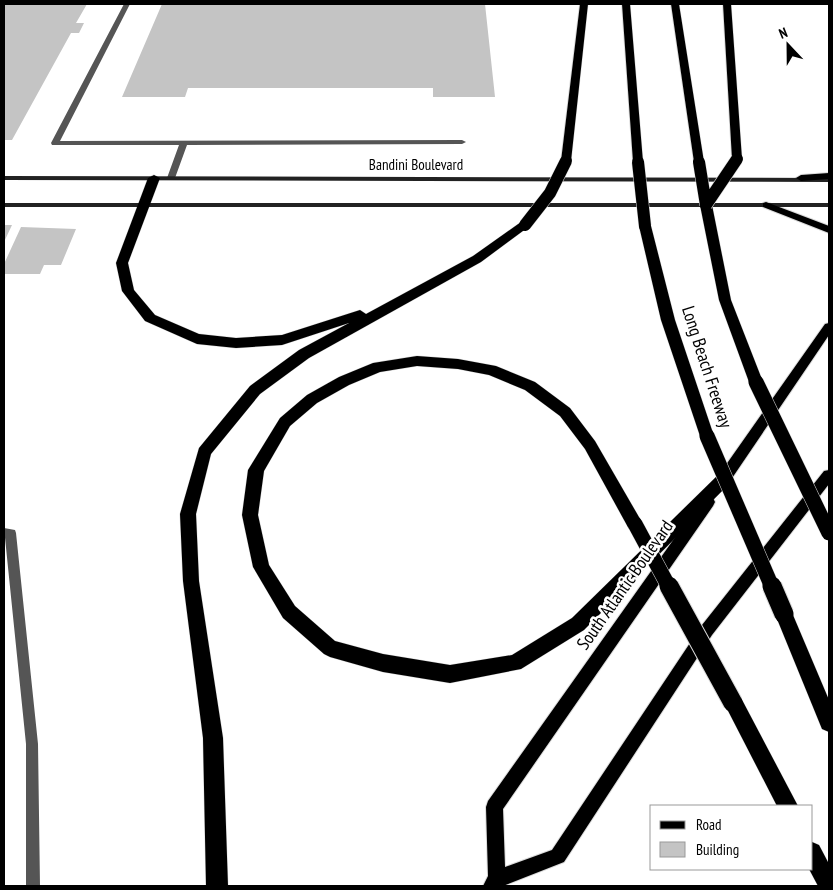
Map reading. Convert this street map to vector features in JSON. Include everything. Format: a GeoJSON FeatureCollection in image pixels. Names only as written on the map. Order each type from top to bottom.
{"type":"FeatureCollection","features":[{"type":"Feature","properties":{"kind":"highway"},"geometry":{"type":"LineString","coordinates":[[217,886],[212,738],[191,581],[188,514],[204,452],[254,390],[304,354],[477,259],[525,225],[550,193],[566,161],[584,4]]}},
{"type":"Feature","properties":{"kind":"highway","name":"Long Beach Freeway"},"geometry":{"type":"LineString","coordinates":[[626,4],[638,162],[645,226],[668,320],[707,436],[829,722]]}},
{"type":"Feature","properties":{"kind":"highway"},"geometry":{"type":"LineString","coordinates":[[675,4],[709,226],[725,300],[756,382],[829,533]]}},
{"type":"Feature","properties":{"kind":"highway"},"geometry":{"type":"LineString","coordinates":[[706,205],[737,159],[727,4]]}},
{"type":"Feature","properties":{"kind":"highway"},"geometry":{"type":"LineString","coordinates":[[154,178],[122,263],[128,291],[150,318],[197,339],[236,343],[282,340],[393,304]]}},
{"type":"Feature","properties":{"kind":"highway"},"geometry":{"type":"LineString","coordinates":[[723,480],[650,552],[578,624],[515,663],[450,674],[382,663],[330,648],[289,612],[261,567],[250,515],[256,470],[285,422],[312,399],[344,381],[378,367],[417,361],[458,364],[491,370],[530,386],[565,412],[590,445],[635,524],[650,552],[734,703],[787,805]]}},
{"type":"Feature","properties":{"kind":"highway"},"geometry":{"type":"LineString","coordinates":[[813,854],[829,886]]}},
{"type":"Feature","properties":{"kind":"main road","name":"Bandini Boulevard"},"geometry":{"type":"LineString","coordinates":[[4,178],[801,178]]}},
{"type":"Feature","properties":{"kind":"main road"},"geometry":{"type":"LineString","coordinates":[[801,178],[829,178]]}},
{"type":"Feature","properties":{"kind":"main road"},"geometry":{"type":"LineString","coordinates":[[4,205],[829,206]]}},
{"type":"Feature","properties":{"kind":"main road"},"geometry":{"type":"LineString","coordinates":[[766,205],[829,230]]}},
{"type":"Feature","properties":{"kind":"main road","name":"South Atlantic Boulevard"},"geometry":{"type":"LineString","coordinates":[[829,327],[494,807],[494,883],[558,856],[707,630],[829,475]]}},
{"type":"Feature","properties":{"kind":"lane"},"geometry":{"type":"LineString","coordinates":[[127,4],[55,143],[462,142]]}},
{"type":"Feature","properties":{"kind":"lane"},"geometry":{"type":"LineString","coordinates":[[171,178],[184,142]]}},
{"type":"Feature","properties":{"kind":"lane"},"geometry":{"type":"LineString","coordinates":[[4,533],[11,533],[32,744],[33,886]]}},
{"type":"Feature","properties":{"kind":"building"},"geometry":{"type":"Polygon","coordinates":[[[4,4],[87,4],[76,23],[84,23],[79,33],[71,33],[12,140],[4,140],[4,4]]]}},
{"type":"Feature","properties":{"kind":"building"},"geometry":{"type":"Polygon","coordinates":[[[162,4],[485,4],[495,97],[433,97],[433,88],[188,88],[185,97],[122,97],[162,4]]]}},
{"type":"Feature","properties":{"kind":"building"},"geometry":{"type":"Polygon","coordinates":[[[4,225],[12,225],[4,242],[4,225]]]}},
{"type":"Feature","properties":{"kind":"building"},"geometry":{"type":"Polygon","coordinates":[[[21,227],[76,229],[61,265],[44,265],[40,274],[4,274],[4,264],[21,227]]]}}]}
